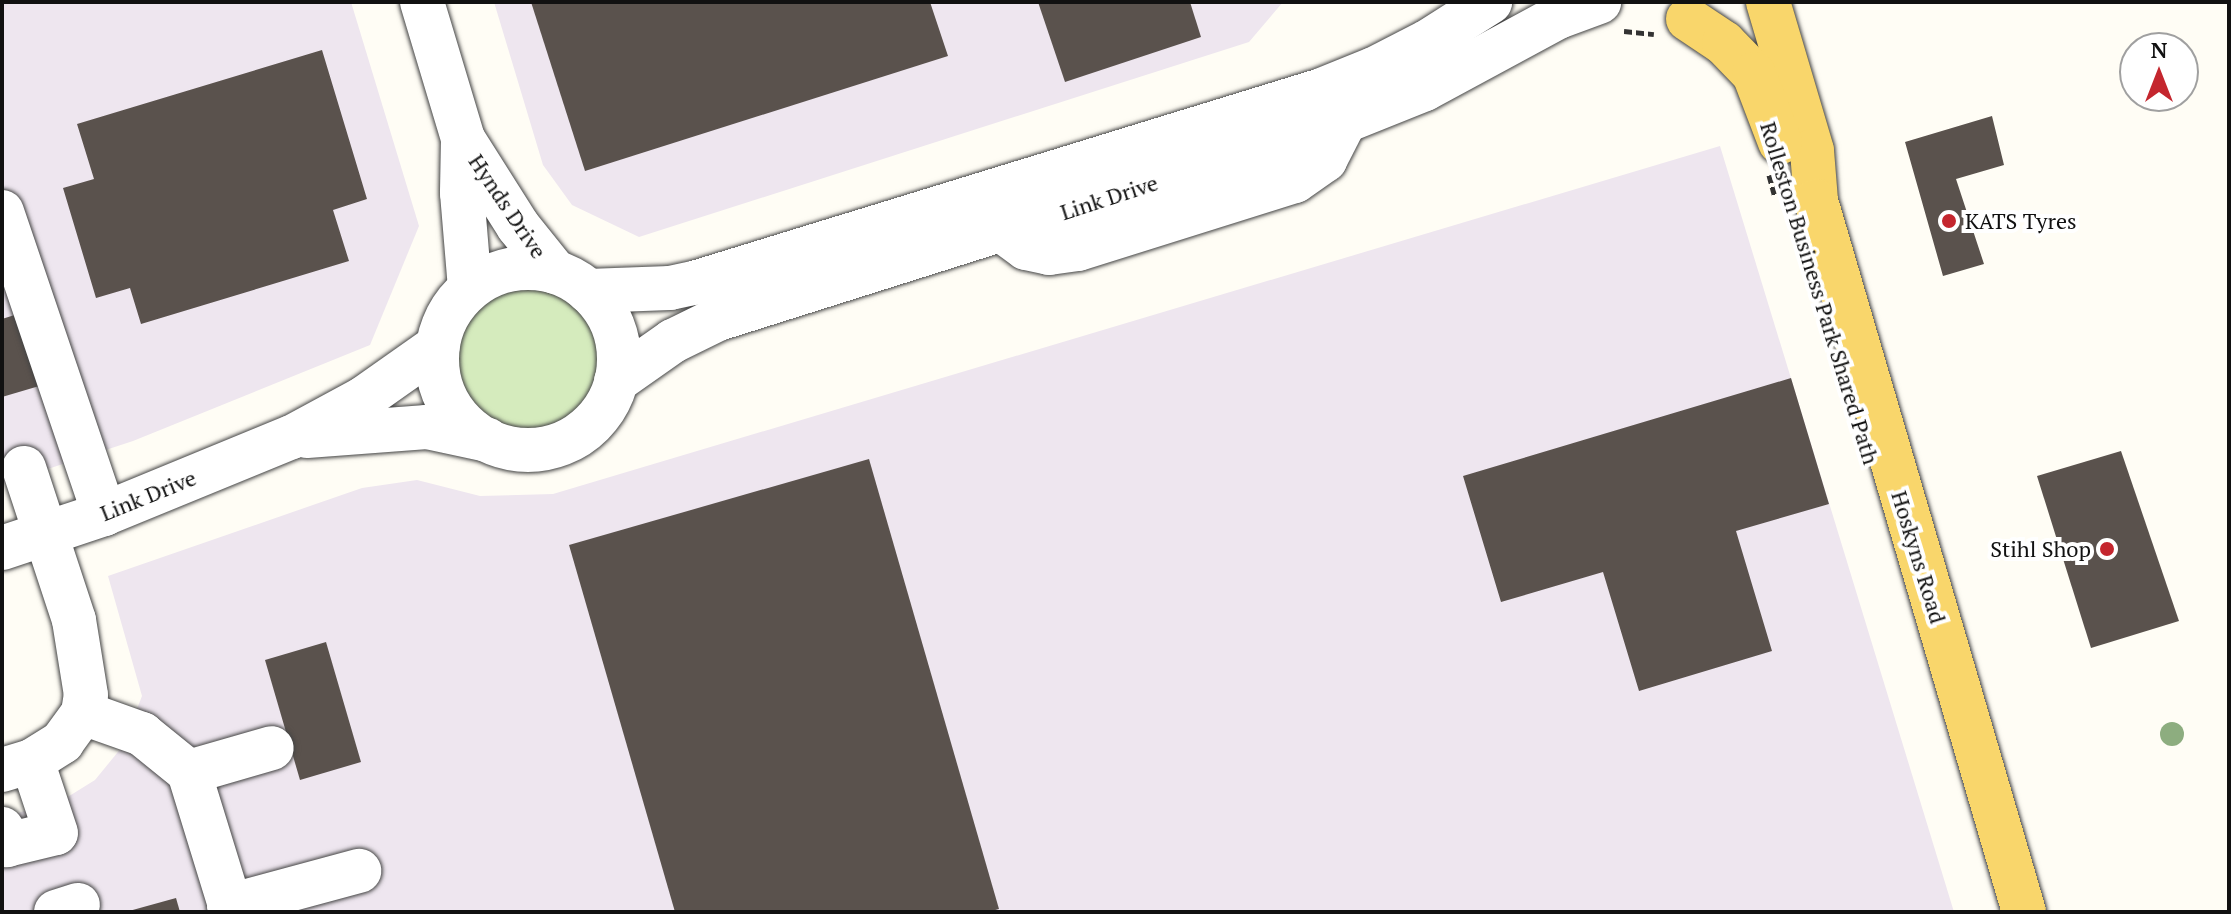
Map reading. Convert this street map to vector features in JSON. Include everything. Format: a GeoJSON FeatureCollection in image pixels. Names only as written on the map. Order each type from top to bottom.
{"type":"FeatureCollection","features":[{"type":"Feature","properties":{"kind":"main road","name":"Hoskyns Road"},"geometry":{"type":"LineString","coordinates":[[1768,2],[1812,151],[1798,206]]}},
{"type":"Feature","properties":{"kind":"main road","name":"Hoskyns Road"},"geometry":{"type":"LineString","coordinates":[[1676,19],[1724,43],[1754,74],[1768,105],[2024,912]]}},
{"type":"Feature","properties":{"kind":"street","name":"Hynds Drive"},"geometry":{"type":"LineString","coordinates":[[422,2],[463,139],[518,226],[572,281]]}},
{"type":"Feature","properties":{"kind":"street","name":"Link Drive"},"geometry":{"type":"LineString","coordinates":[[572,281],[670,288],[694,283],[1322,90],[1374,69],[1427,42],[1490,2]]}},
{"type":"Feature","properties":{"kind":"street","name":"Link Drive"},"geometry":{"type":"LineString","coordinates":[[616,381],[673,341],[718,319],[1004,232],[1345,121],[1425,89],[1558,17],[1606,17]]}},
{"type":"Feature","properties":{"kind":"street","name":"Hynds Drive"},"geometry":{"type":"LineString","coordinates":[[463,139],[462,193],[470,288]]}},
{"type":"Feature","properties":{"kind":"street"},"geometry":{"type":"LineString","coordinates":[[2,212],[104,514]]}},
{"type":"Feature","properties":{"kind":"street"},"geometry":{"type":"LineString","coordinates":[[510,269],[572,281],[607,312],[617,339],[616,381],[598,417],[566,441],[535,449],[503,446],[488,440],[458,417],[445,396],[438,371],[438,346],[449,315],[470,288],[510,269]]}},
{"type":"Feature","properties":{"kind":"street","name":"Link Drive"},"geometry":{"type":"LineString","coordinates":[[2,548],[104,514],[292,437],[364,398],[438,346]]}},
{"type":"Feature","properties":{"kind":"street","name":"Link Drive"},"geometry":{"type":"LineString","coordinates":[[292,437],[427,427],[488,440]]}},
{"type":"Feature","properties":{"kind":"street"},"geometry":{"type":"LineString","coordinates":[[2,829],[7,845],[56,833],[17,765],[62,742],[83,713],[86,695],[78,635],[24,468]]}},
{"type":"Feature","properties":{"kind":"street"},"geometry":{"type":"LineString","coordinates":[[83,713],[142,734],[189,772],[230,909],[359,871]]}},
{"type":"Feature","properties":{"kind":"street"},"geometry":{"type":"LineString","coordinates":[[189,772],[272,748]]}},
{"type":"Feature","properties":{"kind":"path"},"geometry":{"type":"LineString","coordinates":[[1606,17],[1676,19]]}},
{"type":"Feature","properties":{"kind":"path","name":"Rolleston Business Park Shared Path"},"geometry":{"type":"LineString","coordinates":[[1766,166],[1798,206]]}},
{"type":"Feature","properties":{"kind":"shaded area"},"geometry":{"type":"Polygon","coordinates":[[[2,2],[351,2],[419,226],[370,345],[133,441],[2,484],[2,2]]]}},
{"type":"Feature","properties":{"kind":"shaded area"},"geometry":{"type":"Polygon","coordinates":[[[494,2],[1283,2],[1249,42],[639,237],[572,205],[543,165],[494,2]]]}},
{"type":"Feature","properties":{"kind":"shaded area"},"geometry":{"type":"Polygon","coordinates":[[[1720,146],[1954,912],[2,912],[2,818],[66,798],[95,780],[122,747],[142,696],[108,576],[362,488],[417,480],[480,496],[553,494],[1720,146]]]}},
{"type":"Feature","properties":{"kind":"green space"},"geometry":{"type":"Polygon","coordinates":[[[528,286],[556,291],[579,307],[595,330],[600,358],[595,386],[579,409],[556,425],[528,430],[500,425],[477,409],[461,386],[456,358],[461,330],[477,307],[500,291],[528,286]]]}},
{"type":"Feature","properties":{"kind":"building"},"geometry":{"type":"Polygon","coordinates":[[[531,2],[930,2],[948,56],[585,171],[531,2]]]}},
{"type":"Feature","properties":{"kind":"building"},"geometry":{"type":"Polygon","coordinates":[[[1038,2],[1190,2],[1201,37],[1065,82],[1038,2]]]}},
{"type":"Feature","properties":{"kind":"building"},"geometry":{"type":"Polygon","coordinates":[[[322,50],[367,199],[333,210],[349,261],[141,324],[130,288],[96,298],[63,188],[94,179],[77,124],[322,50]]]}},
{"type":"Feature","properties":{"kind":"building","name":"KATS Tyres"},"geometry":{"type":"Polygon","coordinates":[[[1992,116],[2004,165],[1956,179],[1984,264],[1943,276],[1905,142],[1992,116]]]}},
{"type":"Feature","properties":{"kind":"building"},"geometry":{"type":"Polygon","coordinates":[[[24,312],[46,384],[2,397],[2,319],[24,312]]]}},
{"type":"Feature","properties":{"kind":"building"},"geometry":{"type":"Polygon","coordinates":[[[1791,378],[1829,504],[1736,531],[1772,651],[1639,691],[1603,572],[1501,602],[1463,476],[1791,378]]]}},
{"type":"Feature","properties":{"kind":"building","name":"Stihl Shop"},"geometry":{"type":"Polygon","coordinates":[[[2121,451],[2179,621],[2091,648],[2037,476],[2121,451]]]}},
{"type":"Feature","properties":{"kind":"building"},"geometry":{"type":"Polygon","coordinates":[[[869,459],[999,909],[988,912],[675,912],[569,545],[869,459]]]}},
{"type":"Feature","properties":{"kind":"building"},"geometry":{"type":"Polygon","coordinates":[[[326,642],[361,762],[300,780],[265,660],[326,642]]]}},
{"type":"Feature","properties":{"kind":"building"},"geometry":{"type":"Polygon","coordinates":[[[176,898],[180,912],[129,912],[129,911],[176,898]]]}},
{"type":"Feature","properties":{"kind":"place","name":"KATS Tyres"},"geometry":{"type":"Point","coordinates":[1949,221]}},
{"type":"Feature","properties":{"kind":"place","name":"Stihl Shop"},"geometry":{"type":"Point","coordinates":[2107,549]}}]}
